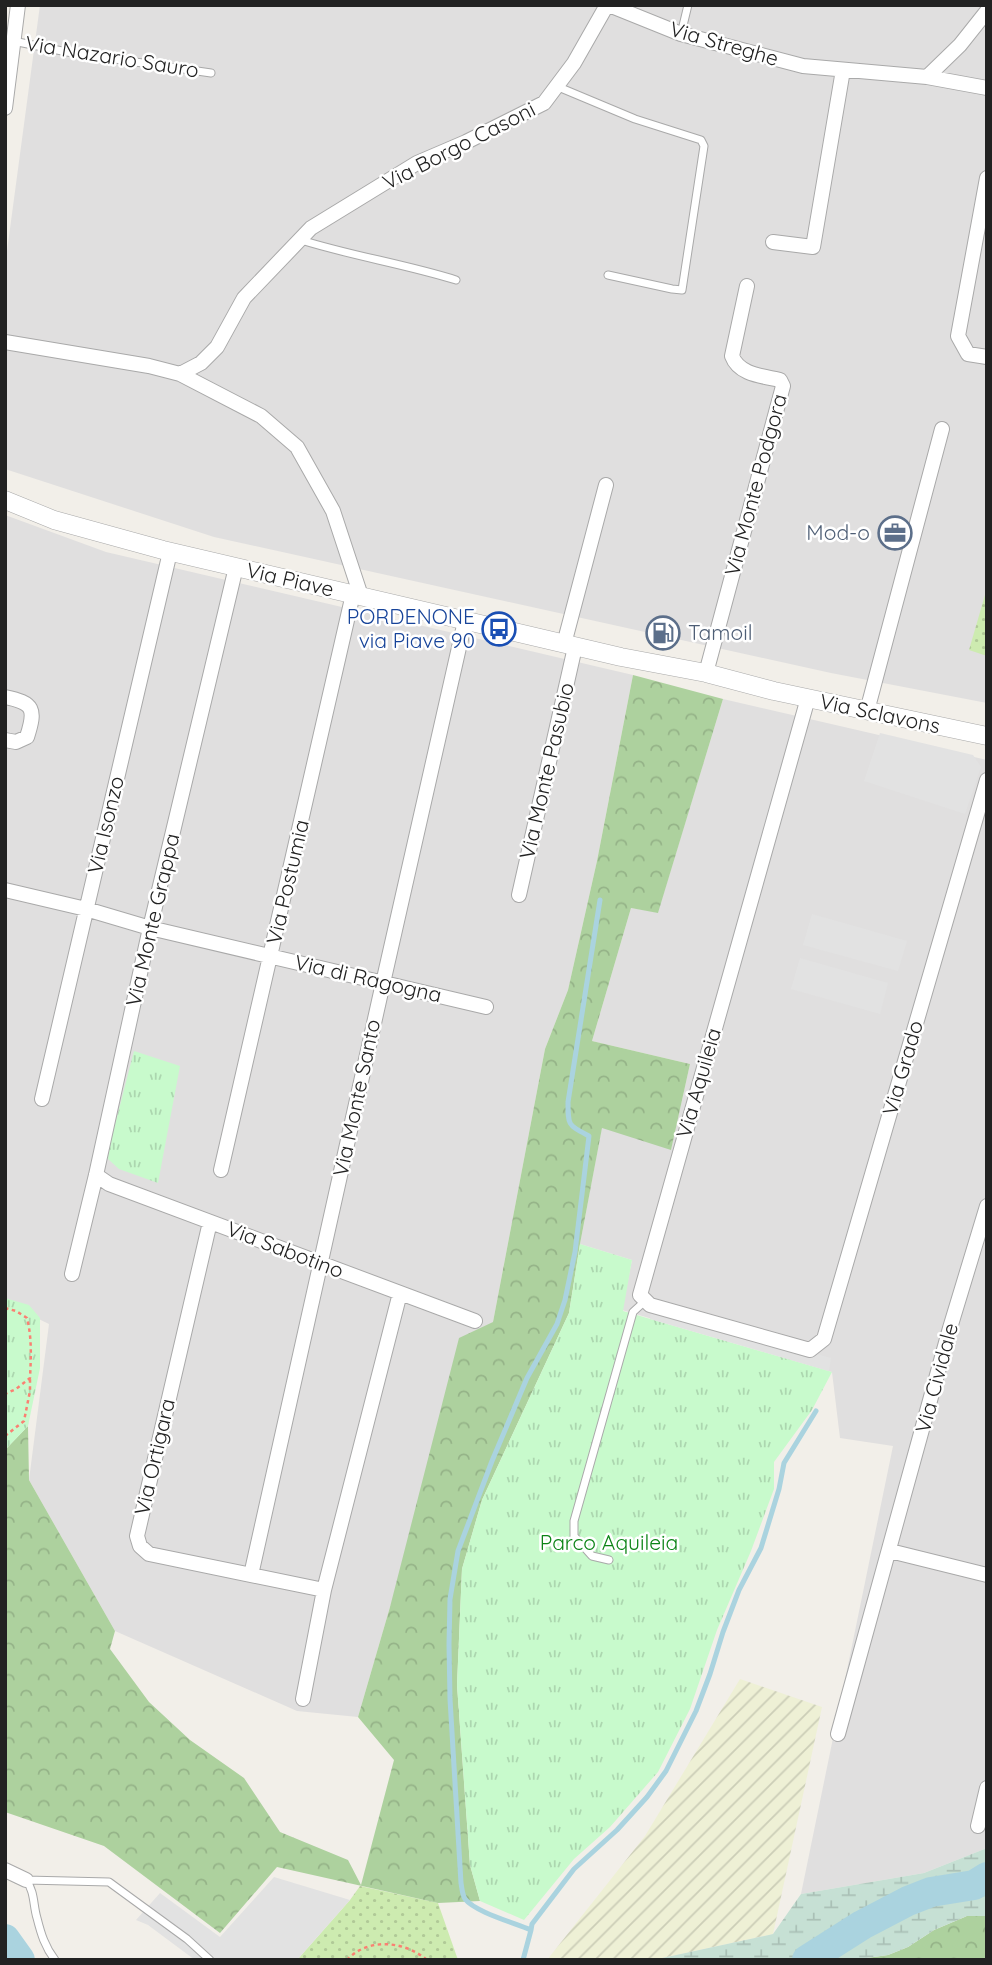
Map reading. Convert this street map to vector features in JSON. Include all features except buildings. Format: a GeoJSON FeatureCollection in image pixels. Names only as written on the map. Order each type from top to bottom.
{"type":"FeatureCollection","features":[{"type":"Feature","properties":{"kind":"street","name":"Via Nazario Sauro"},"geometry":{"type":"LineString","coordinates":[[5,108],[18,5]]}},
{"type":"Feature","properties":{"kind":"street","name":"Via Streghe"},"geometry":{"type":"LineString","coordinates":[[608,5],[681,34],[803,66],[927,77],[987,88]]}},
{"type":"Feature","properties":{"kind":"street","name":"Via Borgo Casoni"},"geometry":{"type":"LineString","coordinates":[[180,374],[201,363],[217,347],[244,298],[311,229],[416,163],[466,142],[544,103],[574,63],[608,5]]}},
{"type":"Feature","properties":{"kind":"street"},"geometry":{"type":"LineString","coordinates":[[927,77],[960,45],[987,11]]}},
{"type":"Feature","properties":{"kind":"street"},"geometry":{"type":"LineString","coordinates":[[773,242],[813,247],[843,70]]}},
{"type":"Feature","properties":{"kind":"street"},"geometry":{"type":"LineString","coordinates":[[987,178],[958,336],[968,354],[987,357]]}},
{"type":"Feature","properties":{"kind":"street","name":"Via Monte Podgora"},"geometry":{"type":"LineString","coordinates":[[706,673],[783,386],[780,380],[742,370],[735,364],[732,356],[747,286]]}},
{"type":"Feature","properties":{"kind":"street"},"geometry":{"type":"LineString","coordinates":[[5,342],[149,366],[180,374],[261,416],[297,447],[333,511],[357,595]]}},
{"type":"Feature","properties":{"kind":"street"},"geometry":{"type":"LineString","coordinates":[[867,711],[942,429]]}},
{"type":"Feature","properties":{"kind":"street","name":"Via Monte Pasubio"},"geometry":{"type":"LineString","coordinates":[[519,895],[569,645],[606,485]]}},
{"type":"Feature","properties":{"kind":"street","name":"Via Piave"},"geometry":{"type":"LineString","coordinates":[[5,499],[54,520],[170,552],[621,657],[742,682]]}},
{"type":"Feature","properties":{"kind":"street","name":"Via Isonzo"},"geometry":{"type":"LineString","coordinates":[[41,1099],[170,552]]}},
{"type":"Feature","properties":{"kind":"street","name":"Via Monte Grappa"},"geometry":{"type":"LineString","coordinates":[[72,1274],[150,928],[236,567]]}},
{"type":"Feature","properties":{"kind":"street","name":"Via Postumia"},"geometry":{"type":"LineString","coordinates":[[221,1170],[357,595]]}},
{"type":"Feature","properties":{"kind":"street","name":"Via Monte Santo"},"geometry":{"type":"LineString","coordinates":[[251,1575],[465,621]]}},
{"type":"Feature","properties":{"kind":"street","name":"Via Sclavons"},"geometry":{"type":"LineString","coordinates":[[742,682],[987,736]]}},
{"type":"Feature","properties":{"kind":"street"},"geometry":{"type":"LineString","coordinates":[[5,697],[29,704],[31,713],[27,737],[16,742],[5,740]]}},
{"type":"Feature","properties":{"kind":"street","name":"Via Aquileia"},"geometry":{"type":"LineString","coordinates":[[646,1300],[640,1294],[808,698]]}},
{"type":"Feature","properties":{"kind":"street","name":"Via Grado"},"geometry":{"type":"LineString","coordinates":[[646,1300],[650,1305],[810,1350],[824,1339],[987,780]]}},
{"type":"Feature","properties":{"kind":"street","name":"Via di Ragogna"},"geometry":{"type":"LineString","coordinates":[[5,890],[86,909],[150,928],[486,1007]]}},
{"type":"Feature","properties":{"kind":"street","name":"Via Sabotino"},"geometry":{"type":"LineString","coordinates":[[96,1175],[109,1184],[475,1321]]}},
{"type":"Feature","properties":{"kind":"street","name":"Via Cividale"},"geometry":{"type":"LineString","coordinates":[[838,1734],[950,1328],[987,1206]]}},
{"type":"Feature","properties":{"kind":"street","name":"Via Ortigara"},"geometry":{"type":"LineString","coordinates":[[211,1222],[137,1536],[140,1546],[149,1554],[324,1590]]}},
{"type":"Feature","properties":{"kind":"street"},"geometry":{"type":"LineString","coordinates":[[303,1699],[324,1590],[400,1293]]}},
{"type":"Feature","properties":{"kind":"street"},"geometry":{"type":"LineString","coordinates":[[890,1551],[987,1574]]}},
{"type":"Feature","properties":{"kind":"street"},"geometry":{"type":"LineString","coordinates":[[978,1826],[987,1788]]}},
{"type":"Feature","properties":{"kind":"street"},"geometry":{"type":"LineString","coordinates":[[5,1870],[26,1880]]}},
{"type":"Feature","properties":{"kind":"lane"},"geometry":{"type":"LineString","coordinates":[[681,34],[688,5]]}},
{"type":"Feature","properties":{"kind":"lane","name":"Via Nazario Sauro"},"geometry":{"type":"LineString","coordinates":[[13,41],[66,52],[211,73]]}},
{"type":"Feature","properties":{"kind":"lane","name":"Via Borgo Casoni"},"geometry":{"type":"LineString","coordinates":[[555,86],[635,118],[701,140],[704,146],[682,290],[608,275]]}},
{"type":"Feature","properties":{"kind":"lane"},"geometry":{"type":"LineString","coordinates":[[300,239],[337,251],[456,280]]}},
{"type":"Feature","properties":{"kind":"lane"},"geometry":{"type":"LineString","coordinates":[[610,1560],[592,1556],[573,1536],[574,1521],[633,1312],[646,1300]]}},
{"type":"Feature","properties":{"kind":"lane"},"geometry":{"type":"LineString","coordinates":[[26,1880],[32,1888],[36,1916],[46,1948],[55,1960]]}},
{"type":"Feature","properties":{"kind":"lane"},"geometry":{"type":"LineString","coordinates":[[26,1880],[109,1882],[187,1939],[210,1960]]}},
{"type":"Feature","properties":{"kind":"path"},"geometry":{"type":"LineString","coordinates":[[5,1308],[27,1318],[31,1334],[30,1391],[24,1421],[5,1436]]}},
{"type":"Feature","properties":{"kind":"path"},"geometry":{"type":"LineString","coordinates":[[5,1394],[30,1378]]}},
{"type":"Feature","properties":{"kind":"path"},"geometry":{"type":"LineString","coordinates":[[346,1960],[363,1949],[383,1944],[408,1947],[427,1960]]}},
{"type":"Feature","properties":{"kind":"shaded area"},"geometry":{"type":"Polygon","coordinates":[[[40,5],[987,5],[987,703],[831,673],[214,537],[5,469],[5,266],[40,5]]]}},
{"type":"Feature","properties":{"kind":"shaded area"},"geometry":{"type":"Polygon","coordinates":[[[5,515],[106,552],[633,675],[597,861],[568,990],[545,1049],[493,1322],[390,1607],[358,1717],[297,1711],[115,1631],[29,1480],[49,1324],[18,1309],[5,1307],[5,515]]]}},
{"type":"Feature","properties":{"kind":"shaded area"},"geometry":{"type":"Polygon","coordinates":[[[723,699],[987,760],[987,1848],[924,1873],[801,1894],[893,1446],[840,1438],[832,1372],[622,1310],[632,1260],[580,1244],[602,1127],[671,1149],[690,1064],[592,1041],[631,908],[658,912],[723,699]]]}},
{"type":"Feature","properties":{"kind":"shaded area"},"geometry":{"type":"Polygon","coordinates":[[[880,733],[973,755],[981,767],[965,814],[864,781],[880,733]]]}},
{"type":"Feature","properties":{"kind":"shaded area"},"geometry":{"type":"Polygon","coordinates":[[[812,914],[907,941],[898,971],[803,945],[812,914]]]}},
{"type":"Feature","properties":{"kind":"shaded area"},"geometry":{"type":"Polygon","coordinates":[[[800,958],[888,983],[880,1014],[791,989],[800,958]]]}},
{"type":"Feature","properties":{"kind":"shaded area"},"geometry":{"type":"Polygon","coordinates":[[[651,1307],[831,1358],[829,1371],[650,1319],[651,1307]]]}},
{"type":"Feature","properties":{"kind":"shaded area"},"geometry":{"type":"Polygon","coordinates":[[[274,1877],[350,1900],[297,1960],[195,1960],[148,1925],[136,1920],[160,1893],[220,1937],[274,1877]]]}},
{"type":"Feature","properties":{"kind":"green space"},"geometry":{"type":"Polygon","coordinates":[[[987,588],[987,656],[969,650],[987,588]]]}},
{"type":"Feature","properties":{"kind":"green space"},"geometry":{"type":"Polygon","coordinates":[[[633,675],[723,699],[658,913],[631,908],[592,1041],[690,1064],[671,1150],[602,1128],[569,1313],[482,1500],[462,1569],[457,1685],[470,1865],[480,1901],[438,1903],[277,1867],[220,1933],[104,1846],[5,1812],[5,1450],[28,1426],[29,1480],[115,1631],[110,1649],[149,1702],[190,1740],[244,1778],[280,1832],[348,1860],[361,1885],[394,1760],[358,1717],[390,1607],[459,1338],[493,1322],[545,1049],[568,990],[597,861],[633,675]]]}},
{"type":"Feature","properties":{"kind":"green space"},"geometry":{"type":"Polygon","coordinates":[[[134,1051],[180,1066],[158,1183],[119,1169],[108,1159],[134,1051]]]}},
{"type":"Feature","properties":{"kind":"green space","name":"Parco Aquileia"},"geometry":{"type":"Polygon","coordinates":[[[580,1244],[632,1260],[623,1311],[832,1372],[812,1410],[774,1462],[774,1489],[751,1551],[717,1630],[690,1709],[658,1772],[610,1827],[574,1859],[524,1920],[480,1901],[470,1865],[457,1685],[462,1569],[482,1500],[569,1313],[580,1244]]]}},
{"type":"Feature","properties":{"kind":"green space"},"geometry":{"type":"Polygon","coordinates":[[[5,1298],[29,1305],[40,1318],[40,1368],[28,1426],[5,1450],[5,1298]]]}},
{"type":"Feature","properties":{"kind":"green space"},"geometry":{"type":"Polygon","coordinates":[[[740,1679],[822,1707],[773,1934],[653,1960],[547,1960],[645,1836],[740,1679]]]}},
{"type":"Feature","properties":{"kind":"green space"},"geometry":{"type":"Polygon","coordinates":[[[987,1848],[987,1916],[967,1916],[888,1955],[852,1960],[653,1960],[773,1934],[801,1894],[924,1873],[987,1848]]]}},
{"type":"Feature","properties":{"kind":"green space"},"geometry":{"type":"Polygon","coordinates":[[[360,1886],[438,1903],[458,1960],[297,1960],[360,1886]]]}},
{"type":"Feature","properties":{"kind":"green space"},"geometry":{"type":"Polygon","coordinates":[[[967,1916],[987,1916],[987,1960],[852,1960],[888,1955],[967,1916]]]}},
{"type":"Feature","properties":{"kind":"waterway"},"geometry":{"type":"LineString","coordinates":[[523,1960],[531,1930],[477,1908],[465,1899],[462,1891],[450,1699],[450,1599],[458,1551],[492,1461],[527,1378],[557,1324],[565,1300],[575,1252],[589,1136],[571,1124],[568,1102],[600,900]]}},
{"type":"Feature","properties":{"kind":"waterway"},"geometry":{"type":"LineString","coordinates":[[531,1930],[532,1924],[574,1869],[617,1830],[666,1771],[696,1711],[739,1590],[761,1548],[784,1463],[816,1411]]}},
{"type":"Feature","properties":{"kind":"waterway"},"geometry":{"type":"LineString","coordinates":[[807,1960],[862,1925],[908,1901],[931,1892],[974,1885],[987,1877]]}},
{"type":"Feature","properties":{"kind":"waterway"},"geometry":{"type":"LineString","coordinates":[[5,1939],[20,1960]]}},
{"type":"Feature","properties":{"kind":"place","name":"Mod-o"},"geometry":{"type":"Point","coordinates":[895,533]}},
{"type":"Feature","properties":{"kind":"place","name":"PORDENONE via Piave 90"},"geometry":{"type":"Point","coordinates":[499,629]}},
{"type":"Feature","properties":{"kind":"place","name":"Tamoil"},"geometry":{"type":"Point","coordinates":[663,633]}}]}
